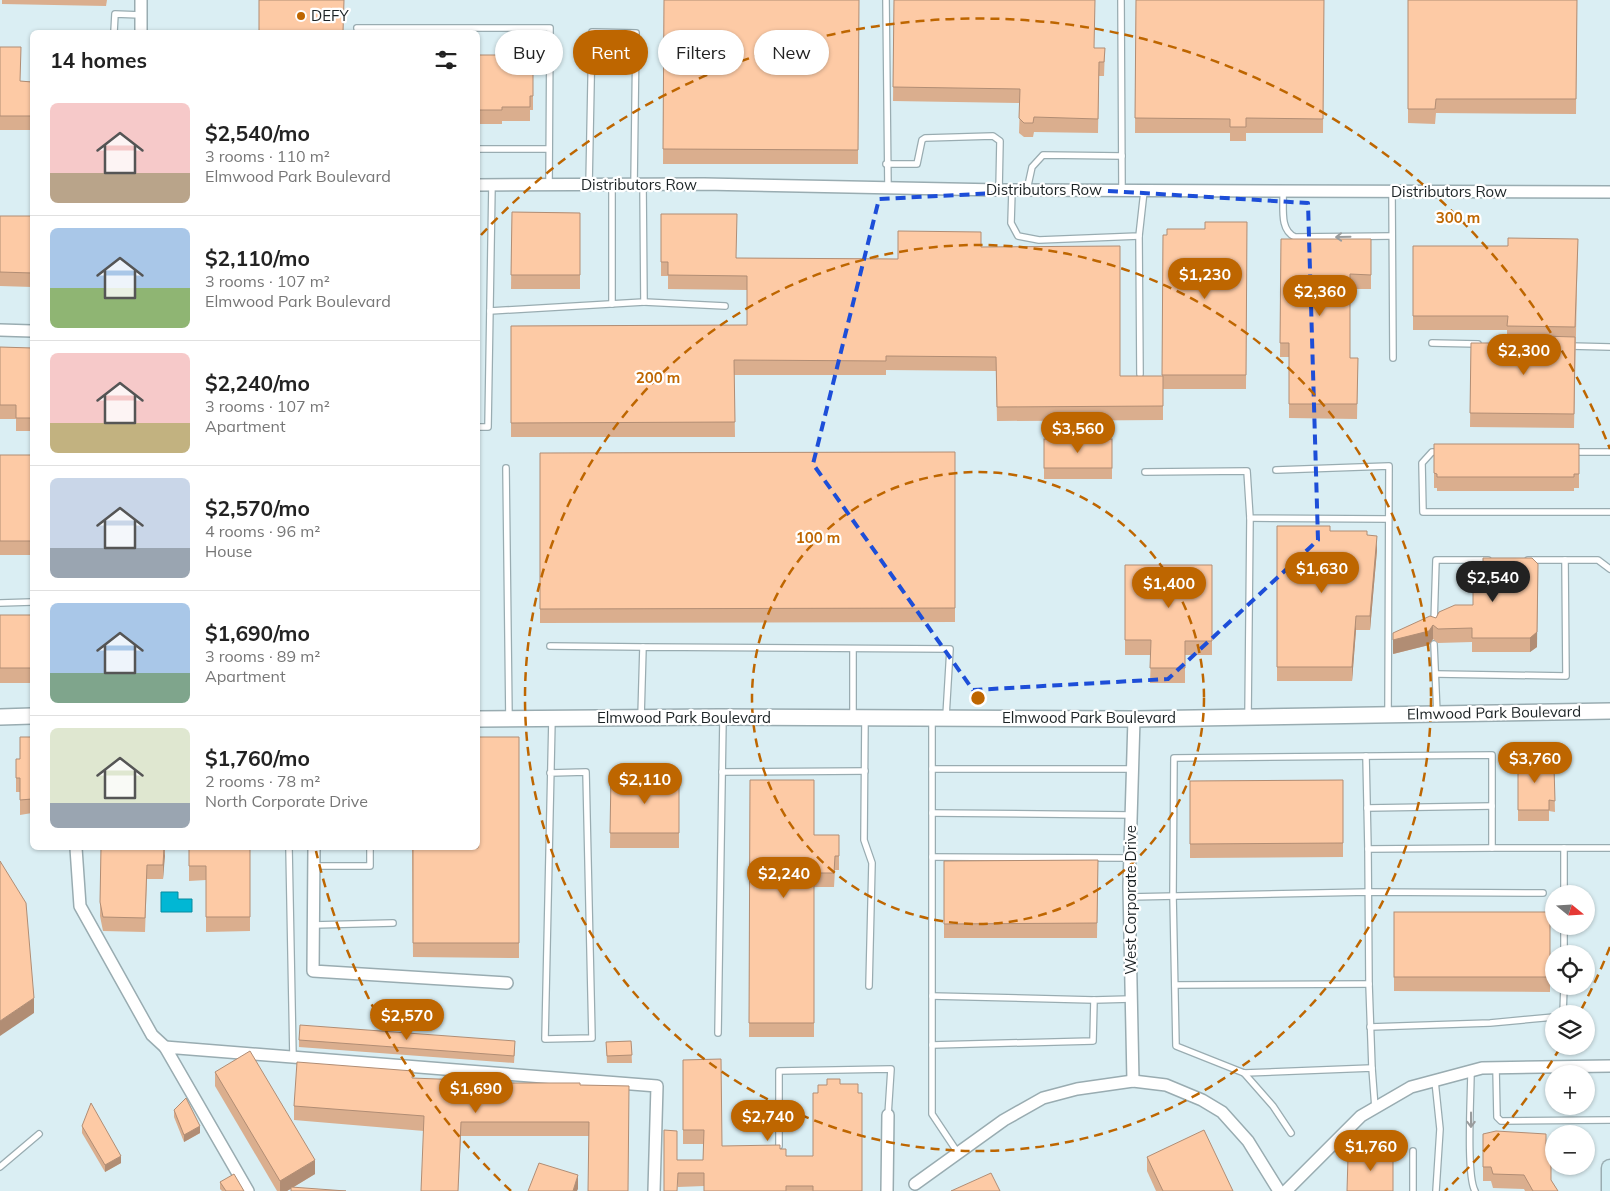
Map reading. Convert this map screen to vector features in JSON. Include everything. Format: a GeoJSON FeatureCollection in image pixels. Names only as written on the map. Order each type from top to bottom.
{"type":"FeatureCollection","features":[{"type":"Feature","properties":{"kind":"main road"},"geometry":{"type":"LineString","coordinates":[[1610,1168],[1610,1191]]}},
{"type":"Feature","properties":{"kind":"street"},"geometry":{"type":"LineString","coordinates":[[141,0],[141,30]]}},
{"type":"Feature","properties":{"kind":"street","name":"Distributors Row"},"geometry":{"type":"LineString","coordinates":[[480,185],[1122,191],[1610,192]]}},
{"type":"Feature","properties":{"kind":"street"},"geometry":{"type":"LineString","coordinates":[[0,330],[30,330]]}},
{"type":"Feature","properties":{"kind":"street","name":"Elmwood Park Boulevard"},"geometry":{"type":"LineString","coordinates":[[480,719],[723,717],[1134,718],[1610,711]]}},
{"type":"Feature","properties":{"kind":"street"},"geometry":{"type":"LineString","coordinates":[[0,717],[30,716]]}},
{"type":"Feature","properties":{"kind":"street","name":"West Corporate Drive"},"geometry":{"type":"LineString","coordinates":[[1133,1081],[1129,897],[1134,718]]}},
{"type":"Feature","properties":{"kind":"street"},"geometry":{"type":"LineString","coordinates":[[76,850],[80,906],[152,1035],[165,1047],[248,1191]]}},
{"type":"Feature","properties":{"kind":"street"},"geometry":{"type":"LineString","coordinates":[[314,850],[313,971],[507,983]]}},
{"type":"Feature","properties":{"kind":"street"},"geometry":{"type":"LineString","coordinates":[[165,1047],[657,1086],[654,1191]]}},
{"type":"Feature","properties":{"kind":"street"},"geometry":{"type":"LineString","coordinates":[[1286,1191],[1361,1116],[1411,1087],[1471,1071],[1496,1068],[1610,1066]]}},
{"type":"Feature","properties":{"kind":"street"},"geometry":{"type":"LineString","coordinates":[[915,1184],[1004,1120],[1043,1098],[1077,1089],[1133,1081],[1166,1085],[1202,1100],[1222,1112],[1248,1141],[1279,1191]]}},
{"type":"Feature","properties":{"kind":"street"},"geometry":{"type":"LineString","coordinates":[[887,1191],[888,1115]]}},
{"type":"Feature","properties":{"kind":"lane"},"geometry":{"type":"LineString","coordinates":[[886,0],[886,164],[888,188]]}},
{"type":"Feature","properties":{"kind":"lane"},"geometry":{"type":"LineString","coordinates":[[1121,0],[1122,191]]}},
{"type":"Feature","properties":{"kind":"lane"},"geometry":{"type":"LineString","coordinates":[[114,30],[115,14],[141,15]]}},
{"type":"Feature","properties":{"kind":"lane"},"geometry":{"type":"LineString","coordinates":[[358,30],[358,28],[550,28],[549,185]]}},
{"type":"Feature","properties":{"kind":"lane"},"geometry":{"type":"LineString","coordinates":[[589,185],[592,32],[636,32],[638,185],[644,302]]}},
{"type":"Feature","properties":{"kind":"lane"},"geometry":{"type":"LineString","coordinates":[[886,164],[917,164],[922,140],[925,138],[993,136],[1000,141],[999,190]]}},
{"type":"Feature","properties":{"kind":"lane"},"geometry":{"type":"LineString","coordinates":[[480,149],[549,149]]}},
{"type":"Feature","properties":{"kind":"lane"},"geometry":{"type":"LineString","coordinates":[[1027,190],[1032,167],[1043,155],[1122,156]]}},
{"type":"Feature","properties":{"kind":"lane"},"geometry":{"type":"LineString","coordinates":[[480,427],[488,427],[492,185]]}},
{"type":"Feature","properties":{"kind":"lane"},"geometry":{"type":"LineString","coordinates":[[612,185],[612,304]]}},
{"type":"Feature","properties":{"kind":"lane"},"geometry":{"type":"LineString","coordinates":[[1012,190],[1011,223],[1018,236],[1039,240],[1139,236]]}},
{"type":"Feature","properties":{"kind":"lane"},"geometry":{"type":"LineString","coordinates":[[1140,374],[1139,236],[1144,191]]}},
{"type":"Feature","properties":{"kind":"lane"},"geometry":{"type":"LineString","coordinates":[[1284,191],[1284,226],[1288,234],[1302,237],[1392,236]]}},
{"type":"Feature","properties":{"kind":"lane"},"geometry":{"type":"LineString","coordinates":[[1392,192],[1393,358]]}},
{"type":"Feature","properties":{"kind":"lane"},"geometry":{"type":"LineString","coordinates":[[490,312],[644,302],[725,306]]}},
{"type":"Feature","properties":{"kind":"lane"},"geometry":{"type":"LineString","coordinates":[[1432,343],[1489,344]]}},
{"type":"Feature","properties":{"kind":"lane"},"geometry":{"type":"LineString","coordinates":[[1564,346],[1610,347]]}},
{"type":"Feature","properties":{"kind":"lane"},"geometry":{"type":"LineString","coordinates":[[1451,452],[1432,452],[1422,463],[1423,512],[1610,512]]}},
{"type":"Feature","properties":{"kind":"lane"},"geometry":{"type":"LineString","coordinates":[[1570,452],[1610,452]]}},
{"type":"Feature","properties":{"kind":"lane"},"geometry":{"type":"LineString","coordinates":[[1276,470],[1389,466],[1388,714]]}},
{"type":"Feature","properties":{"kind":"lane"},"geometry":{"type":"LineString","coordinates":[[506,468],[509,719]]}},
{"type":"Feature","properties":{"kind":"lane"},"geometry":{"type":"LineString","coordinates":[[1145,472],[1247,471],[1250,518],[1248,717]]}},
{"type":"Feature","properties":{"kind":"lane"},"geometry":{"type":"LineString","coordinates":[[1250,518],[1388,519]]}},
{"type":"Feature","properties":{"kind":"lane"},"geometry":{"type":"LineString","coordinates":[[1434,628],[1436,560],[1496,560]]}},
{"type":"Feature","properties":{"kind":"lane"},"geometry":{"type":"LineString","coordinates":[[1525,560],[1598,560],[1610,569]]}},
{"type":"Feature","properties":{"kind":"lane"},"geometry":{"type":"LineString","coordinates":[[1437,674],[1566,676],[1565,560]]}},
{"type":"Feature","properties":{"kind":"lane"},"geometry":{"type":"LineString","coordinates":[[0,603],[30,602]]}},
{"type":"Feature","properties":{"kind":"lane"},"geometry":{"type":"LineString","coordinates":[[1434,644],[1437,674],[1437,714]]}},
{"type":"Feature","properties":{"kind":"lane"},"geometry":{"type":"LineString","coordinates":[[550,646],[950,649],[932,769],[932,1114],[958,1154]]}},
{"type":"Feature","properties":{"kind":"lane"},"geometry":{"type":"LineString","coordinates":[[641,718],[643,647]]}},
{"type":"Feature","properties":{"kind":"lane"},"geometry":{"type":"LineString","coordinates":[[854,649],[865,771],[864,840],[872,863],[869,986]]}},
{"type":"Feature","properties":{"kind":"lane"},"geometry":{"type":"LineString","coordinates":[[718,1033],[723,717]]}},
{"type":"Feature","properties":{"kind":"lane"},"geometry":{"type":"LineString","coordinates":[[550,773],[586,772],[592,1038],[545,1039],[550,773],[552,719]]}},
{"type":"Feature","properties":{"kind":"lane"},"geometry":{"type":"LineString","coordinates":[[1372,1068],[1244,1074],[1176,1046],[1174,758],[1492,755],[1492,848]]}},
{"type":"Feature","properties":{"kind":"lane"},"geometry":{"type":"LineString","coordinates":[[1366,756],[1370,1027],[1375,1108]]}},
{"type":"Feature","properties":{"kind":"lane"},"geometry":{"type":"LineString","coordinates":[[932,769],[1132,769]]}},
{"type":"Feature","properties":{"kind":"lane"},"geometry":{"type":"LineString","coordinates":[[722,772],[865,771]]}},
{"type":"Feature","properties":{"kind":"lane"},"geometry":{"type":"LineString","coordinates":[[1367,808],[1492,806]]}},
{"type":"Feature","properties":{"kind":"lane"},"geometry":{"type":"LineString","coordinates":[[932,813],[1131,815]]}},
{"type":"Feature","properties":{"kind":"lane"},"geometry":{"type":"LineString","coordinates":[[1564,848],[1564,885]]}},
{"type":"Feature","properties":{"kind":"lane"},"geometry":{"type":"LineString","coordinates":[[1368,849],[1610,848]]}},
{"type":"Feature","properties":{"kind":"lane"},"geometry":{"type":"LineString","coordinates":[[288,850],[293,1057]]}},
{"type":"Feature","properties":{"kind":"lane"},"geometry":{"type":"LineString","coordinates":[[314,866],[370,866],[370,850]]}},
{"type":"Feature","properties":{"kind":"lane"},"geometry":{"type":"LineString","coordinates":[[932,857],[1130,858]]}},
{"type":"Feature","properties":{"kind":"lane"},"geometry":{"type":"LineString","coordinates":[[1129,897],[1369,892],[1543,893]]}},
{"type":"Feature","properties":{"kind":"lane"},"geometry":{"type":"LineString","coordinates":[[313,925],[393,923]]}},
{"type":"Feature","properties":{"kind":"lane"},"geometry":{"type":"LineString","coordinates":[[1175,985],[1369,984]]}},
{"type":"Feature","properties":{"kind":"lane"},"geometry":{"type":"LineString","coordinates":[[932,996],[1131,1000]]}},
{"type":"Feature","properties":{"kind":"lane"},"geometry":{"type":"LineString","coordinates":[[932,1044],[1093,1041],[1094,1000]]}},
{"type":"Feature","properties":{"kind":"lane"},"geometry":{"type":"LineString","coordinates":[[1370,1027],[1490,1023],[1545,1018]]}},
{"type":"Feature","properties":{"kind":"lane"},"geometry":{"type":"LineString","coordinates":[[1496,1068],[1497,1117],[1501,1121],[1610,1120]]}},
{"type":"Feature","properties":{"kind":"lane"},"geometry":{"type":"LineString","coordinates":[[780,1146],[779,1071],[891,1069],[888,1115]]}},
{"type":"Feature","properties":{"kind":"lane"},"geometry":{"type":"LineString","coordinates":[[1471,1071],[1471,1158],[1472,1184],[1475,1191]]}},
{"type":"Feature","properties":{"kind":"lane"},"geometry":{"type":"LineString","coordinates":[[1244,1074],[1273,1106],[1291,1133]]}},
{"type":"Feature","properties":{"kind":"lane"},"geometry":{"type":"LineString","coordinates":[[1435,1081],[1440,1129],[1436,1191]]}},
{"type":"Feature","properties":{"kind":"lane"},"geometry":{"type":"LineString","coordinates":[[0,1166],[38,1134]]}},
{"type":"Feature","properties":{"kind":"lane"},"geometry":{"type":"LineString","coordinates":[[1412,1151],[1413,1191]]}},
{"type":"Feature","properties":{"kind":"highlighted area"},"geometry":{"type":"Polygon","coordinates":[[[1076,189],[1308,203],[1318,540],[1168,679],[973,690],[813,464],[879,199],[1076,189]]]}},
{"type":"Feature","properties":{"kind":"water"},"geometry":{"type":"Polygon","coordinates":[[[161,892],[178,892],[178,899],[192,899],[192,912],[161,912],[161,892]]]}},
{"type":"Feature","properties":{"kind":"building","name":"DEFY"},"geometry":{"type":"Polygon","coordinates":[[[259,0],[344,0],[343,30],[259,30],[259,0]]]}},
{"type":"Feature","properties":{"kind":"building"},"geometry":{"type":"Polygon","coordinates":[[[664,0],[859,0],[858,150],[663,149],[663,75],[744,75],[744,30],[664,30],[664,0]]]}},
{"type":"Feature","properties":{"kind":"building"},"geometry":{"type":"Polygon","coordinates":[[[894,0],[1095,0],[1094,48],[1105,48],[1104,62],[1099,62],[1098,119],[1034,117],[1033,123],[1024,123],[1019,118],[1020,89],[893,87],[894,0]]]}},
{"type":"Feature","properties":{"kind":"building"},"geometry":{"type":"Polygon","coordinates":[[[1136,0],[1324,0],[1323,119],[1246,118],[1246,127],[1230,127],[1230,119],[1135,118],[1136,0]]]}},
{"type":"Feature","properties":{"kind":"building"},"geometry":{"type":"Polygon","coordinates":[[[1408,0],[1577,0],[1576,99],[1436,99],[1435,109],[1408,109],[1408,0]]]}},
{"type":"Feature","properties":{"kind":"building"},"geometry":{"type":"Polygon","coordinates":[[[0,47],[21,47],[20,81],[30,82],[30,116],[0,116],[0,47]]]}},
{"type":"Feature","properties":{"kind":"building"},"geometry":{"type":"Polygon","coordinates":[[[480,55],[495,55],[495,75],[533,75],[533,96],[530,96],[530,107],[502,107],[502,110],[480,110],[480,55]]]}},
{"type":"Feature","properties":{"kind":"building"},"geometry":{"type":"Polygon","coordinates":[[[512,212],[580,213],[580,275],[511,275],[512,212]]]}},
{"type":"Feature","properties":{"kind":"building"},"geometry":{"type":"Polygon","coordinates":[[[661,214],[737,214],[736,258],[898,259],[898,231],[981,232],[981,247],[1120,246],[1120,376],[1163,376],[1163,406],[997,407],[996,357],[886,356],[886,361],[734,360],[735,422],[511,423],[511,326],[747,325],[747,276],[668,275],[668,262],[661,262],[661,214]]]}},
{"type":"Feature","properties":{"kind":"building"},"geometry":{"type":"Polygon","coordinates":[[[0,216],[30,216],[30,273],[0,272],[0,216]]]}},
{"type":"Feature","properties":{"kind":"building"},"geometry":{"type":"Polygon","coordinates":[[[1205,222],[1247,222],[1246,375],[1162,375],[1163,235],[1167,235],[1167,229],[1205,229],[1205,222]]]}},
{"type":"Feature","properties":{"kind":"building"},"geometry":{"type":"Polygon","coordinates":[[[1508,238],[1578,239],[1575,327],[1507,326],[1508,316],[1413,316],[1413,246],[1508,246],[1508,238]]]}},
{"type":"Feature","properties":{"kind":"building"},"geometry":{"type":"Polygon","coordinates":[[[1281,239],[1371,239],[1371,275],[1350,274],[1350,358],[1358,358],[1357,404],[1289,404],[1289,343],[1280,343],[1281,239]]]}},
{"type":"Feature","properties":{"kind":"building"},"geometry":{"type":"Polygon","coordinates":[[[1507,335],[1575,337],[1574,414],[1470,413],[1471,343],[1507,343],[1507,335]]]}},
{"type":"Feature","properties":{"kind":"building"},"geometry":{"type":"Polygon","coordinates":[[[0,347],[30,348],[30,418],[16,418],[16,405],[0,405],[0,347]]]}},
{"type":"Feature","properties":{"kind":"building"},"geometry":{"type":"Polygon","coordinates":[[[1044,439],[1112,439],[1112,468],[1044,468],[1044,439]]]}},
{"type":"Feature","properties":{"kind":"building"},"geometry":{"type":"Polygon","coordinates":[[[1434,444],[1579,444],[1579,474],[1574,474],[1574,477],[1437,477],[1437,474],[1434,473],[1434,444]]]}},
{"type":"Feature","properties":{"kind":"building"},"geometry":{"type":"Polygon","coordinates":[[[955,452],[955,608],[540,609],[540,453],[955,452]]]}},
{"type":"Feature","properties":{"kind":"building"},"geometry":{"type":"Polygon","coordinates":[[[0,455],[30,455],[30,541],[0,541],[0,455]]]}},
{"type":"Feature","properties":{"kind":"building"},"geometry":{"type":"Polygon","coordinates":[[[1277,526],[1330,526],[1330,531],[1367,531],[1367,535],[1377,536],[1370,616],[1356,616],[1352,667],[1277,667],[1277,526]]]}},
{"type":"Feature","properties":{"kind":"building"},"geometry":{"type":"Polygon","coordinates":[[[1483,558],[1532,558],[1538,564],[1537,632],[1530,638],[1472,638],[1472,628],[1438,629],[1433,625],[1429,631],[1393,640],[1393,633],[1430,616],[1436,618],[1439,612],[1455,605],[1473,605],[1473,564],[1483,565],[1483,558]]]}},
{"type":"Feature","properties":{"kind":"building"},"geometry":{"type":"Polygon","coordinates":[[[1125,565],[1212,565],[1212,641],[1185,641],[1185,668],[1150,668],[1151,640],[1125,640],[1125,565]]]}},
{"type":"Feature","properties":{"kind":"building"},"geometry":{"type":"Polygon","coordinates":[[[0,615],[30,615],[30,668],[0,668],[0,615]]]}},
{"type":"Feature","properties":{"kind":"building"},"geometry":{"type":"Polygon","coordinates":[[[20,737],[30,737],[30,799],[20,800],[20,778],[16,778],[16,759],[20,759],[20,737]]]}},
{"type":"Feature","properties":{"kind":"building"},"geometry":{"type":"Polygon","coordinates":[[[480,737],[519,737],[519,943],[413,943],[413,850],[480,850],[480,737]]]}},
{"type":"Feature","properties":{"kind":"building"},"geometry":{"type":"Polygon","coordinates":[[[1534,754],[1546,755],[1545,758],[1548,758],[1549,767],[1554,767],[1555,801],[1549,800],[1549,810],[1518,810],[1518,759],[1533,758],[1534,754]]]}},
{"type":"Feature","properties":{"kind":"building"},"geometry":{"type":"Polygon","coordinates":[[[611,776],[679,776],[679,833],[610,833],[611,776]]]}},
{"type":"Feature","properties":{"kind":"building"},"geometry":{"type":"Polygon","coordinates":[[[750,780],[814,780],[814,835],[839,835],[839,856],[835,856],[834,873],[814,873],[814,1023],[749,1023],[750,780]]]}},
{"type":"Feature","properties":{"kind":"building"},"geometry":{"type":"Polygon","coordinates":[[[1343,780],[1343,843],[1190,844],[1190,781],[1343,780]]]}},
{"type":"Feature","properties":{"kind":"building"},"geometry":{"type":"Polygon","coordinates":[[[101,850],[164,850],[163,865],[147,865],[145,918],[103,917],[100,902],[101,850]]]}},
{"type":"Feature","properties":{"kind":"building"},"geometry":{"type":"Polygon","coordinates":[[[189,850],[250,850],[250,917],[206,917],[206,866],[189,866],[189,850]]]}},
{"type":"Feature","properties":{"kind":"building"},"geometry":{"type":"Polygon","coordinates":[[[1098,860],[1097,923],[944,924],[944,861],[1098,860]]]}},
{"type":"Feature","properties":{"kind":"building"},"geometry":{"type":"Polygon","coordinates":[[[0,861],[26,903],[34,998],[0,1021],[0,861]]]}},
{"type":"Feature","properties":{"kind":"building"},"geometry":{"type":"Polygon","coordinates":[[[1394,912],[1545,912],[1545,935],[1550,935],[1550,945],[1545,945],[1545,977],[1394,977],[1394,912]]]}},
{"type":"Feature","properties":{"kind":"building"},"geometry":{"type":"Polygon","coordinates":[[[300,1025],[515,1041],[514,1056],[299,1040],[300,1025]]]}},
{"type":"Feature","properties":{"kind":"building"},"geometry":{"type":"Polygon","coordinates":[[[631,1041],[632,1055],[607,1056],[606,1042],[631,1041]]]}},
{"type":"Feature","properties":{"kind":"building"},"geometry":{"type":"Polygon","coordinates":[[[250,1051],[315,1160],[280,1181],[215,1072],[250,1051]]]}},
{"type":"Feature","properties":{"kind":"building"},"geometry":{"type":"Polygon","coordinates":[[[721,1059],[722,1146],[780,1145],[780,1149],[786,1149],[786,1156],[813,1156],[813,1093],[818,1093],[818,1085],[827,1085],[827,1079],[840,1079],[840,1084],[858,1084],[858,1093],[862,1093],[862,1191],[813,1191],[813,1186],[786,1186],[786,1191],[704,1191],[704,1173],[678,1173],[677,1191],[664,1191],[664,1130],[677,1131],[677,1160],[703,1160],[704,1130],[683,1130],[683,1060],[721,1059]]]}},
{"type":"Feature","properties":{"kind":"building"},"geometry":{"type":"Polygon","coordinates":[[[297,1062],[413,1071],[412,1078],[463,1080],[463,1083],[580,1083],[580,1085],[629,1086],[628,1191],[588,1191],[589,1122],[461,1122],[458,1191],[421,1191],[424,1116],[294,1106],[297,1062]]]}},
{"type":"Feature","properties":{"kind":"building"},"geometry":{"type":"Polygon","coordinates":[[[186,1098],[200,1126],[184,1135],[174,1110],[186,1098]]]}},
{"type":"Feature","properties":{"kind":"building"},"geometry":{"type":"Polygon","coordinates":[[[91,1103],[121,1156],[105,1165],[82,1126],[91,1103]]]}},
{"type":"Feature","properties":{"kind":"building"},"geometry":{"type":"Polygon","coordinates":[[[1204,1130],[1233,1191],[1163,1191],[1147,1157],[1204,1130]]]}},
{"type":"Feature","properties":{"kind":"building"},"geometry":{"type":"Polygon","coordinates":[[[1496,1131],[1545,1134],[1545,1175],[1551,1175],[1551,1180],[1558,1191],[1533,1191],[1524,1175],[1493,1174],[1491,1167],[1483,1167],[1483,1134],[1496,1131]]]}},
{"type":"Feature","properties":{"kind":"building"},"geometry":{"type":"Polygon","coordinates":[[[1367,1149],[1384,1149],[1384,1155],[1393,1156],[1393,1191],[1347,1191],[1348,1157],[1367,1157],[1367,1149]]]}},
{"type":"Feature","properties":{"kind":"building"},"geometry":{"type":"Polygon","coordinates":[[[539,1163],[578,1175],[573,1191],[528,1191],[539,1163]]]}},
{"type":"Feature","properties":{"kind":"building"},"geometry":{"type":"Polygon","coordinates":[[[991,1173],[1000,1191],[951,1191],[991,1173]]]}},
{"type":"Feature","properties":{"kind":"building"},"geometry":{"type":"Polygon","coordinates":[[[234,1174],[244,1191],[226,1191],[220,1182],[234,1174]]]}},
{"type":"Feature","properties":{"kind":"building"},"geometry":{"type":"Polygon","coordinates":[[[291,1187],[346,1191],[291,1191],[291,1187]]]}},
{"type":"Feature","properties":{"kind":"place","name":"DEFY"},"geometry":{"type":"Point","coordinates":[301,16]}}]}
